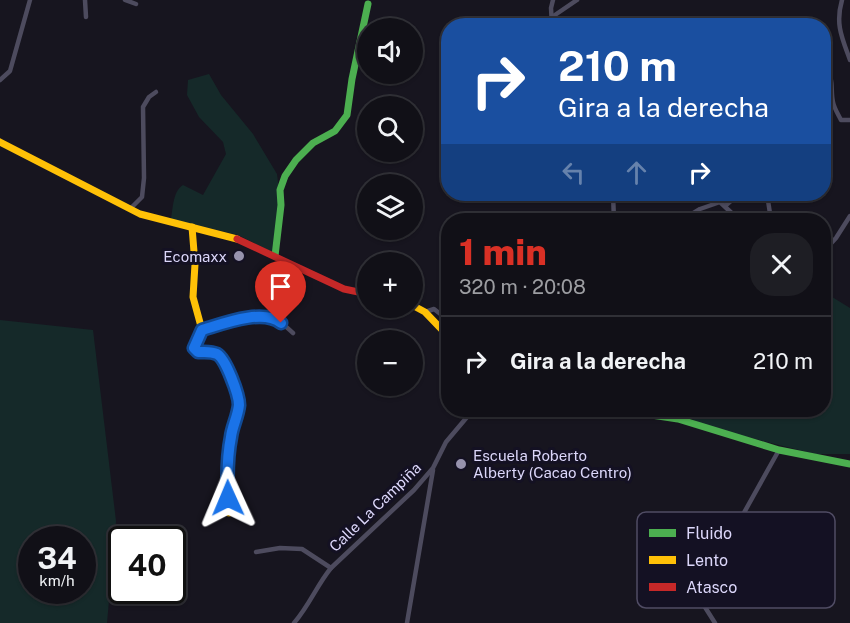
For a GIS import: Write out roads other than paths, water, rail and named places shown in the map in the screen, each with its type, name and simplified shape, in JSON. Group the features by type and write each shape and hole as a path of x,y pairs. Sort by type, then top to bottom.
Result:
{"street":[{"path":"0,81 10,71 30,0"},
{"path":"85,0 86,17"},
{"path":"125,0 136,4"},
{"path":"554,0 551,8 552,17 577,0"},
{"path":"842,0 838,15 841,36 850,60"},
{"path":"274,256 281,205 280,190 285,176 296,160 313,143 335,130 346,115 368,4"},
{"path":"831,79 833,102 841,120 850,120"},
{"path":"130,209 142,197 143,106 156,92"},
{"path":"0,142 140,214 232,237 344,289 357,292"},
{"path":"725,206 731,201"},
{"path":"693,213 720,202 732,213"},
{"path":"831,243 850,216"},
{"path":"192,227 195,264 193,297 202,330 194,348 198,352 218,355 224,361 232,378 239,404 229,448 227,483 229,513"},
{"path":"441,314 434,309 425,312 441,329"},
{"path":"202,330 236,320 262,317 276,318 292,333"},
{"name":"Calle La Campiña","path":"294,623 331,567 414,490 433,468 446,442 467,417"},
{"path":"665,417 779,450 850,464"},
{"path":"744,512 779,450"},
{"path":"407,623 433,468"},
{"path":"256,552 280,548 302,549 331,567"},
{"path":"706,608 715,623"}],"place":[{"name":"Ecomaxx","path":"239,256"},
{"name":"Escuela Roberto Alberty (Cacao Centro)","path":"461,464"}]}
